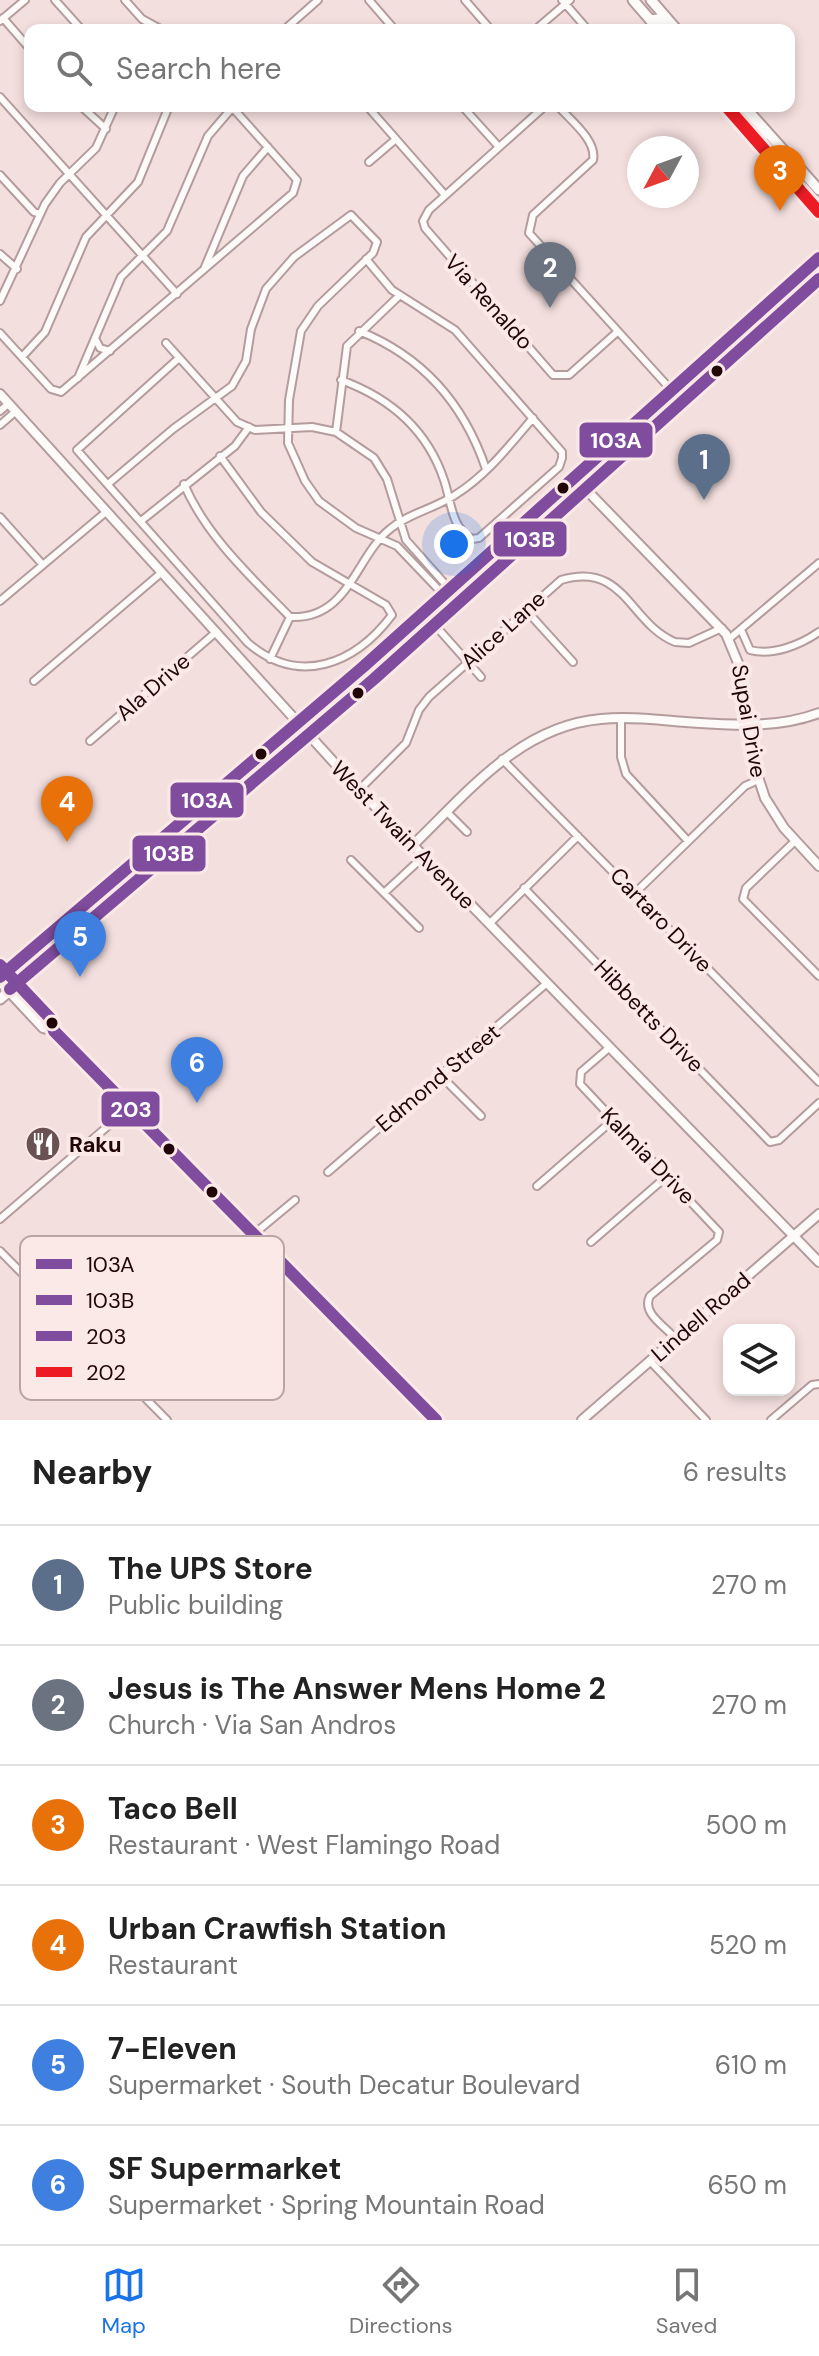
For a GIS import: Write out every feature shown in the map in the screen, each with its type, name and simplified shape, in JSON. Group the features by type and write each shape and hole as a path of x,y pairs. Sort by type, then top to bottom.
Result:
{"main road":[{"path":"633,0 654,24"},
{"path":"651,0 672,24"},
{"path":"650,20 658,19 663,24"},
{"path":"732,112 819,212"},
{"path":"740,112 758,131 770,135"},
{"path":"749,112 819,190"},
{"path":"2,974 297,723 819,258"},
{"path":"0,999 415,642 819,282"},
{"path":"728,363 734,346 757,325 754,316"},
{"path":"415,642 418,628 446,601 446,592"},
{"path":"198,829 198,819 219,802 233,778"},
{"path":"159,863 163,849 175,838 172,830"},
{"path":"102,912 110,894 139,868 136,861"}],"street":[{"path":"24,43 1,20 25,0"},
{"path":"55,0 77,24"},
{"path":"125,0 149,24"},
{"path":"291,24 318,0"},
{"path":"370,0 390,24"},
{"path":"465,0 486,24"},
{"path":"541,24 566,1 583,24"},
{"path":"0,97 177,294"},
{"path":"88,112 106,129"},
{"path":"0,301 50,195 96,148 113,112"},
{"path":"22,357 45,332 82,244 138,182 167,112"},
{"path":"78,379 121,277 172,223 208,136 228,112"},
{"path":"0,333 54,392 61,392 298,188 294,176 236,112"},
{"path":"372,112 445,195 538,112"},
{"path":"467,112 499,147"},
{"path":"563,112 590,142 595,154 593,160 533,215 528,226 532,238 683,403"},
{"path":"369,162 396,139"},
{"path":"204,271 243,176 268,147"},
{"path":"0,175 40,214"},
{"name":"Via Renaldo","path":"445,195 429,210 423,221 428,233 553,375 569,375 616,333"},
{"path":"108,484 173,429 214,400 241,376 251,329 266,289 294,257 351,215 377,242 366,259 318,306 301,331 295,353 288,429 295,461 319,501 356,528 397,546 439,590 446,592 446,585 406,540 387,479 374,458 336,432 312,427 288,429 249,427 237,422 214,400 166,343"},
{"path":"221,230 236,243"},
{"path":"0,254 17,269"},
{"path":"341,380 371,391 398,409 422,436 444,478 459,526 467,537 479,538 559,467 562,452 455,330 400,295 366,259"},
{"path":"336,432 347,346 359,331 400,295"},
{"path":"359,331 410,357 430,373 465,418 486,469"},
{"path":"95,338 100,348 110,351"},
{"path":"179,358 77,450 248,643 270,659 292,666 328,664 382,628 392,615 386,605 312,562 261,512 220,456"},
{"name":"West Twain Avenue","path":"0,394 359,790 819,1262"},
{"path":"0,411 8,404"},
{"path":"0,425 15,412"},
{"path":"184,484 202,521 290,617 304,618 324,609 352,585 380,537 399,522 449,499 507,451 533,418"},
{"path":"141,521 243,438 249,427"},
{"name":"Supai Drive","path":"573,476 722,628 730,640 741,670 758,780 765,798 795,841 819,866"},
{"path":"0,601 106,512"},
{"path":"0,517 43,565"},
{"path":"730,640 742,634 819,563"},
{"path":"34,681 161,573"},
{"name":"Alice Lane","path":"359,790 406,743 419,710 429,697 561,580 590,575 612,584 675,642 689,643 722,628"},
{"path":"525,609 573,662"},
{"path":"270,659 290,617"},
{"path":"434,624 481,677"},
{"path":"742,634 750,650 760,652 791,647 819,632"},
{"name":"Ala Drive","path":"90,741 215,633"},
{"path":"413,845 502,759 557,728 578,722 621,718 749,725 819,713"},
{"path":"621,718 621,757 626,774 688,841"},
{"name":"Cartaro Drive","path":"502,759 819,1082"},
{"path":"635,893 745,786 758,780"},
{"path":"447,812 467,832"},
{"path":"489,924 578,836"},
{"path":"795,841 742,895 744,902 819,976"},
{"path":"384,893 424,856"},
{"path":"351,860 419,928"},
{"name":"Hibbetts Drive","path":"524,888 772,1143 819,1103"},
{"path":"2,974 13,988 50,1018 54,1031 254,1234 295,1200"},
{"name":"Edmond Street","path":"328,1172 442,1077 547,983"},
{"name":"Kalmia Drive","path":"610,1047 585,1068 579,1079 583,1090 719,1232 717,1240 650,1296 646,1303 647,1311 676,1339"},
{"path":"442,1077 481,1116"},
{"path":"0,1219 130,1107"},
{"path":"537,1186 613,1120"},
{"path":"591,1242 667,1176"},
{"name":"Lindell Road","path":"582,1420 819,1214"},
{"path":"0,1251 20,1271"},
{"path":"284,1265 436,1420"},
{"path":"650,1361 706,1420"},
{"path":"771,1420 818,1384"},
{"path":"147,1400 167,1420"}],"transit line":[{"name":"202","path":"731,112 819,212"},
{"name":"103A","path":"0,977 363,667 819,258"},
{"name":"103B","path":"10,989 374,679 819,279"},
{"name":"203","path":"0,965 50,1018 54,1031 255,1236"},
{"name":"203","path":"284,1265 436,1420"}],"place":[{"name":"Taco Bell","path":"780,211"},
{"name":"Jesus is The Answer Mens Home 2","path":"550,308"},
{"name":"The UPS Store","path":"704,500"},
{"name":"Urban Crawfish Station","path":"67,842"},
{"name":"7-Eleven","path":"80,977"},
{"name":"SF Supermarket","path":"197,1103"},
{"name":"Raku","path":"43,1144"}]}
